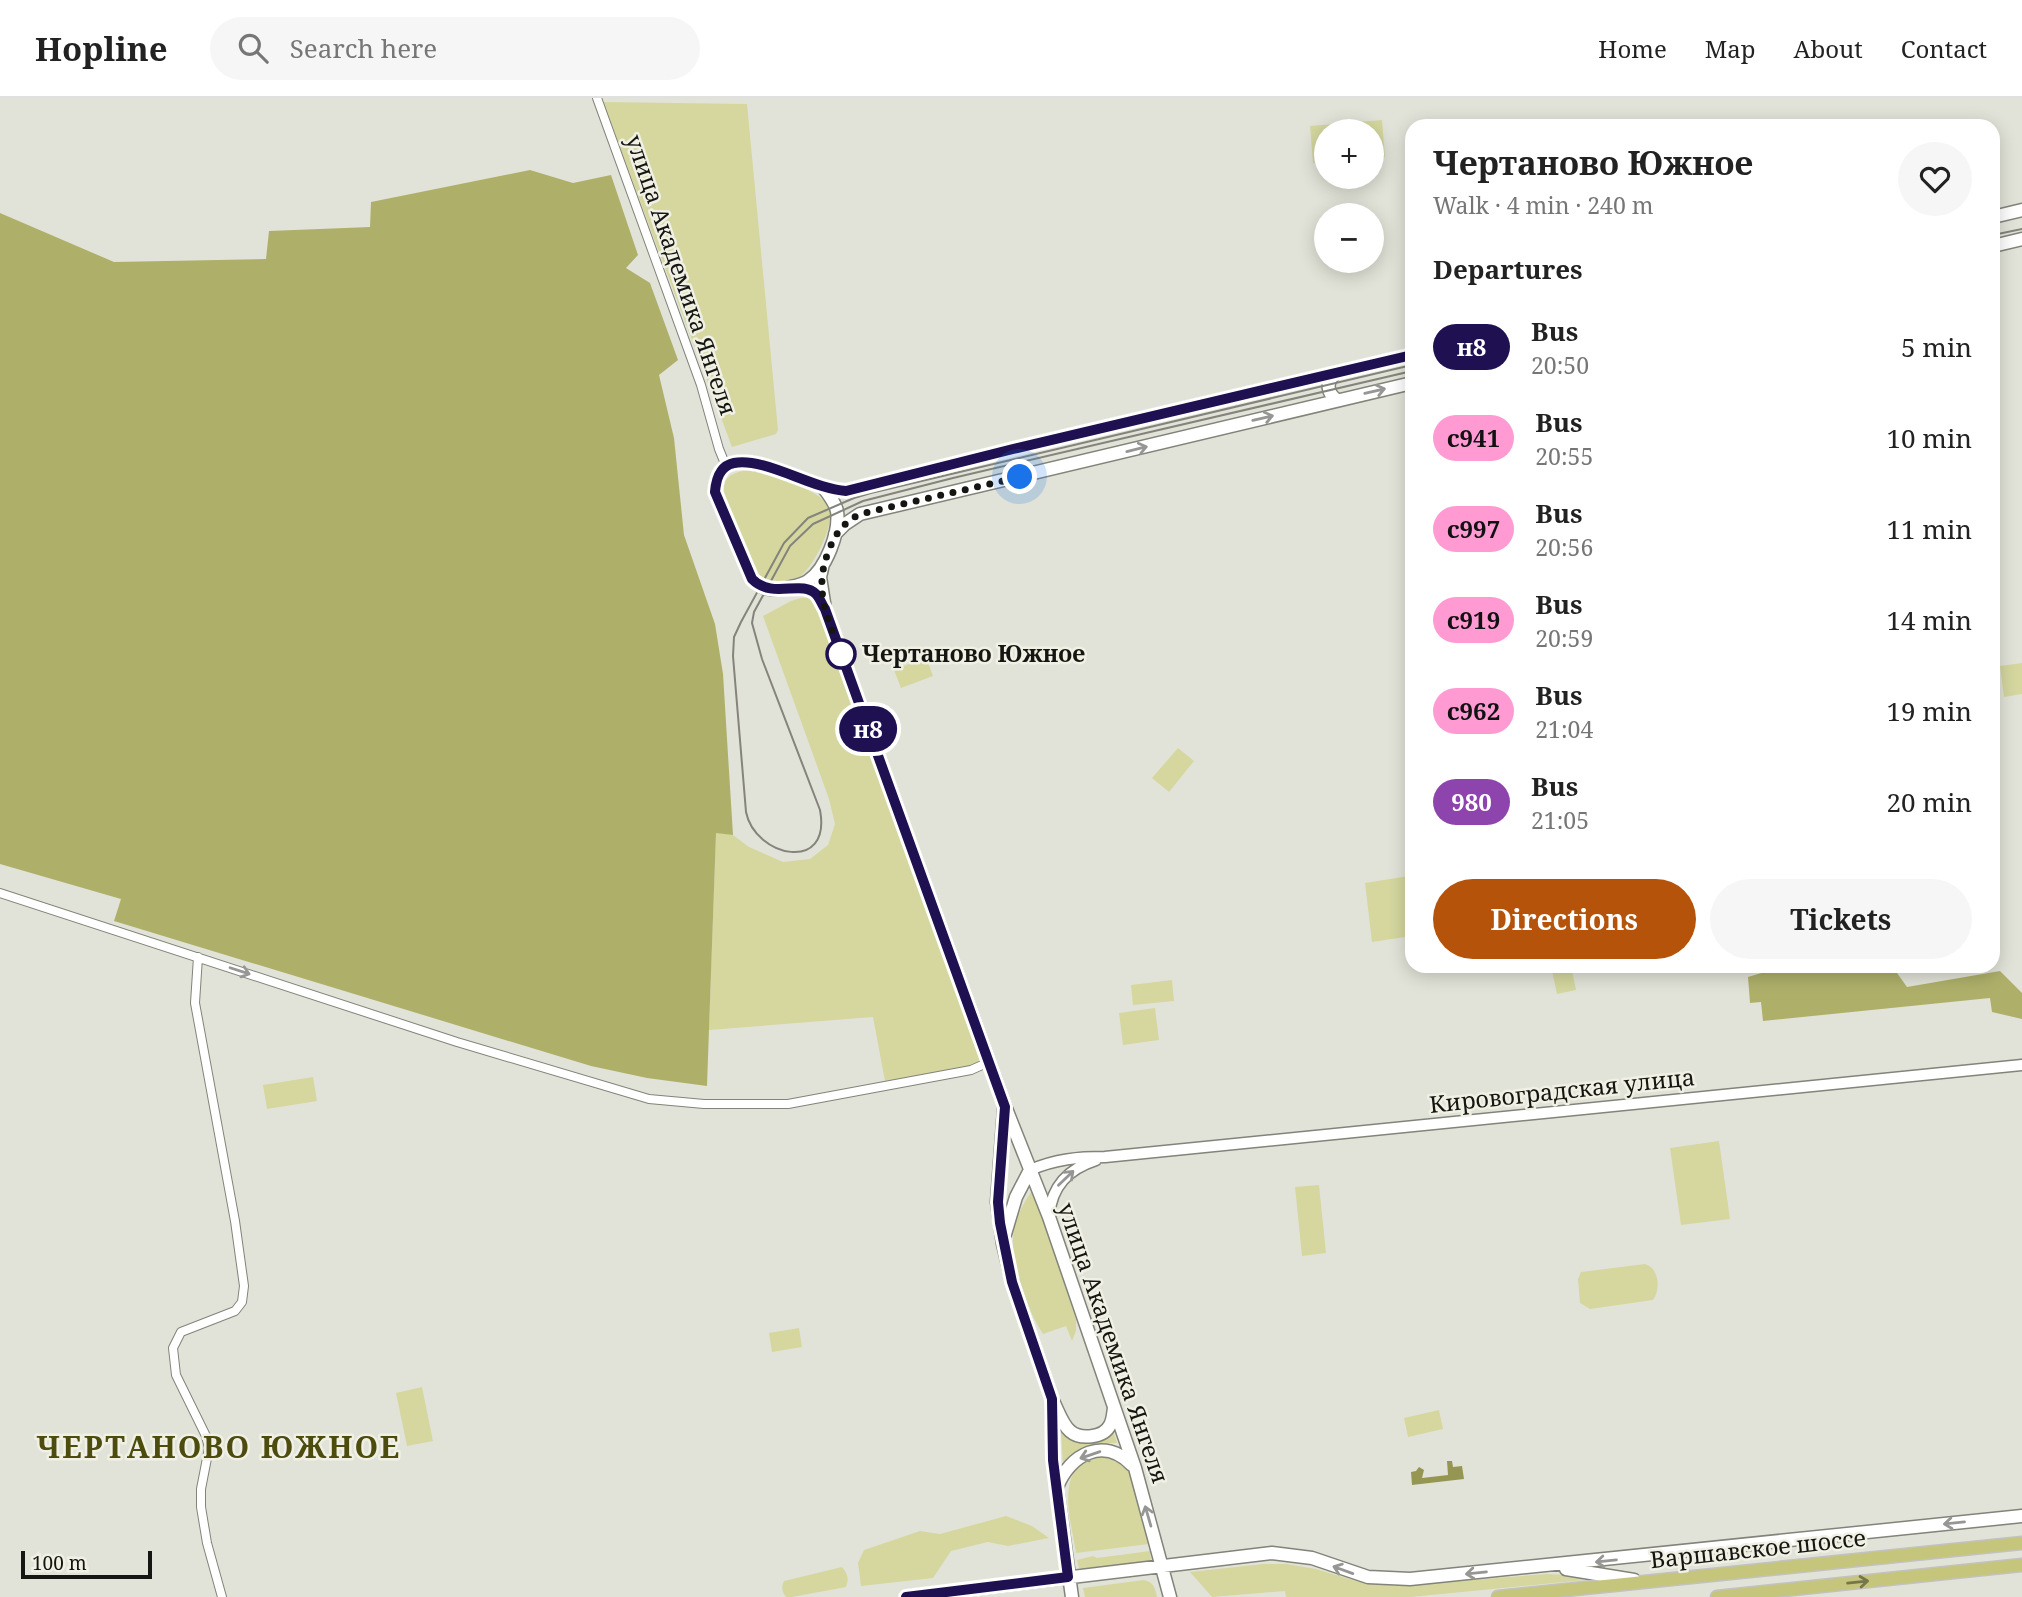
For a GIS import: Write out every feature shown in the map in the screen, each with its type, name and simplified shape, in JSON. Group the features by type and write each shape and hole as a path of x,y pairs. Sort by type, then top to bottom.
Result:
{"main road":[{"path":"2000,215 2022,210"},
{"path":"2000,244 2022,239"},
{"path":"825,609 816,594 809,590 778,590 760,586 752,579 715,492 716,481 726,466 734,463 751,464 823,487 846,491 1405,357"},
{"path":"1336,373 1330,378 1328,385 1332,396 1337,400"},
{"path":"835,534 860,514 1405,385"},
{"path":"778,590 808,581 823,564 835,534 837,512 823,487"},
{"name":"улица Академика Янгеля","path":"823,564 820,577 825,609 1005,1107 1049,1217 1135,1468 1170,1597"},
{"name":"улица Академика Янгеля","path":"1005,1107 998,1202 1003,1244 1012,1282 1052,1399 1056,1490 1072,1597"},
{"path":"1003,1244 1016,1196 1030,1170"},
{"path":"1052,1399 1067,1428 1079,1436 1086,1437 1106,1431 1111,1424 1114,1408"},
{"path":"1056,1490 1071,1463 1098,1451 1119,1453 1135,1468"},
{"path":"906,1597 1161,1565 1284,1553 1312,1558 1368,1577 1390,1580 1541,1567 2022,1516"},
{"name":"Варшавское шоссе","path":"1498,1597 2022,1543"},
{"name":"Варшавское шоссе","path":"1717,1597 2022,1565"},
{"path":"1541,1567 1645,1581"},
{"path":"2001,1567 2022,1572"}],"street":[{"name":"улица Академика Янгеля","path":"597,98 701,385 726,466"},
{"path":"0,893 457,1042 649,1099 734,1105 803,1102 971,1070 989,1062"},
{"path":"198,957 195,998 244,1286 242,1303 236,1311 181,1332 173,1348 176,1375 206,1436 209,1448 201,1489 201,1507 207,1543 222,1597"},
{"name":"Кировоградская улица","path":"1030,1170 1060,1159 1105,1157 2022,1065"},
{"name":"Кировоградская улица","path":"1049,1217 1050,1202 1060,1182 1079,1167 1105,1157"}],"green space":[{"path":"603,102 747,104 778,430 776,434 732,447"},
{"path":"1310,126 1314,126 1314,163 1313,163"},
{"path":"530,170 573,183 611,175 638,255 626,268 650,283 678,360 659,375 674,438 684,535 715,624 723,674 733,835 716,833 707,1086 647,1078 591,1066 114,921 121,899 0,864 0,213 114,262 266,259 269,231 370,227 371,202"},
{"path":"746,470 779,478 804,488 824,500 829,507 829,524 822,545 798,578 769,581 761,578 754,570 729,511 724,487 730,476"},
{"path":"801,598 812,598 816,608 878,772 979,1058 978,1065 885,1081 873,1017 709,1030 716,832 733,835 749,847 783,862 810,859 828,845 835,824 829,799 763,616"},
{"path":"926,657 933,676 901,688 894,670"},
{"path":"2022,663 2022,694 2004,697 2000,666"},
{"path":"1178,748 1194,761 1169,792 1152,778"},
{"path":"1405,877 1405,937 1372,942 1365,883"},
{"path":"2000,971 2022,993 2022,1019 1992,1012 1990,998 1763,1021 1761,1002 1750,1003 1748,977 1761,973 1897,973 1907,987"},
{"path":"1552,973 1572,973 1576,990 1557,994"},
{"path":"1172,980 1174,1001 1133,1005 1131,985"},
{"path":"1155,1008 1159,1040 1123,1045 1119,1013"},
{"path":"313,1077 317,1101 267,1109 263,1085"},
{"path":"1719,1141 1730,1219 1681,1225 1670,1148"},
{"path":"1319,1185 1326,1253 1302,1256 1295,1187"},
{"path":"1033,1189 1076,1319 1076,1331 1072,1341 1066,1326 1043,1334 1024,1297 1016,1270 1013,1256 1014,1229 1019,1213"},
{"path":"1645,1264 1656,1274 1657,1290 1653,1300 1590,1309 1580,1303 1578,1279 1581,1272"},
{"path":"799,1328 802,1347 772,1352 769,1333"},
{"path":"422,1387 433,1441 407,1446 396,1393"},
{"path":"1439,1410 1443,1429 1408,1437 1404,1418"},
{"path":"1113,1430 1117,1443 1088,1448 1063,1464 1061,1432 1072,1439"},
{"path":"1106,1455 1117,1460 1130,1474 1149,1544 1076,1553 1068,1507 1073,1474 1079,1464"},
{"path":"1006,1516 1032,1526 1049,1538 1008,1546 988,1542 951,1551 933,1578 861,1586 858,1563 864,1550 920,1531 940,1534"},
{"path":"1150,1551 1151,1561 1082,1569 1079,1568 1077,1560 1093,1556 1097,1558"},
{"path":"1287,1564 1356,1581 1394,1586 1547,1574 1585,1580 1411,1597 1286,1597 1285,1591 1212,1597 1190,1572"},
{"path":"842,1567 847,1577 846,1587 792,1597 786,1597 784,1593 784,1581"},
{"path":"1144,1580 1152,1584 1157,1597 1085,1597 1083,1588"}],"shaded area":[{"path":"1447,1461 1452,1461 1453,1467 1462,1466 1464,1479 1412,1485 1411,1472 1419,1467 1424,1470 1422,1478 1448,1475"}],"tram line":[{"path":"2000,234 2022,229"},
{"path":"1405,367 871,493 808,518 784,543 734,637 733,656 746,812 752,827 763,840 791,852 804,851 815,844 821,830 820,810 762,659 752,623 754,612 790,546 813,524 863,501 1405,373"}],"bus line":[{"name":"н8","path":"906,1597 1068,1577 1053,1460 1052,1399 1012,1282 1000,1223 999,1175 1005,1107 825,609 816,594 809,590 767,589 752,579 715,492 719,472 734,463 751,464 823,487 846,491 1405,357"}],"place":[{"name":"Чертаново Южное","path":"841,654"}],"district":[{"name":"ЧЕРТАНОВО ЮЖНОЕ","path":"219,1448"}],"route":[{"path":"841,654 825,609 820,577 835,534 845,524 860,514 1020,477"}]}
